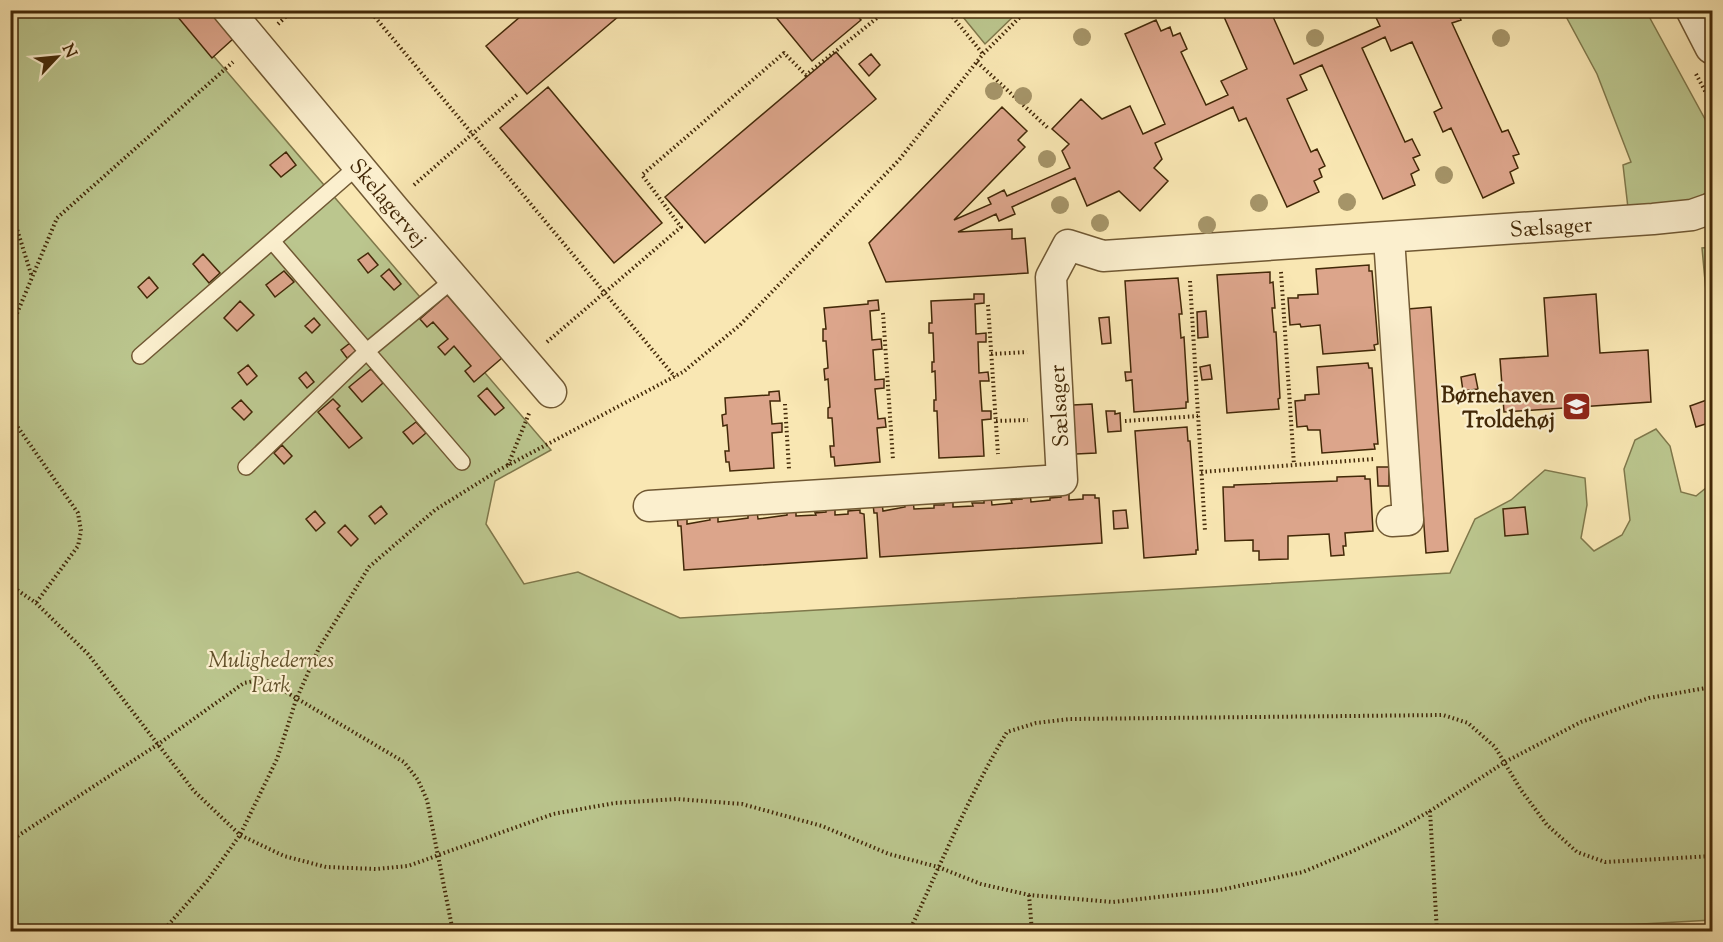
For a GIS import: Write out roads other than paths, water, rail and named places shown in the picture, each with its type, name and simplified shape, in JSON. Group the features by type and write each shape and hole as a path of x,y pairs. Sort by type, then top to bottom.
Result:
{"street":[{"name":"Skelagervej","path":"228,10 551,392"},
{"path":"1693,10 1713,47"},
{"name":"Sælsager","path":"649,506 1062,480 1051,277 1068,245 1103,256 1653,219 1692,215 1713,208"},
{"path":"1389,238 1408,520 1392,521"}],"lane":[{"path":"140,356 358,166"},
{"path":"272,241 462,462"},
{"path":"246,467 367,351 454,279"}],"place":[{"name":"Børnehaven Troldehøj","path":"1576,407"}],"park label":[{"name":"Mulighedernes Park","path":"271,672"}]}
